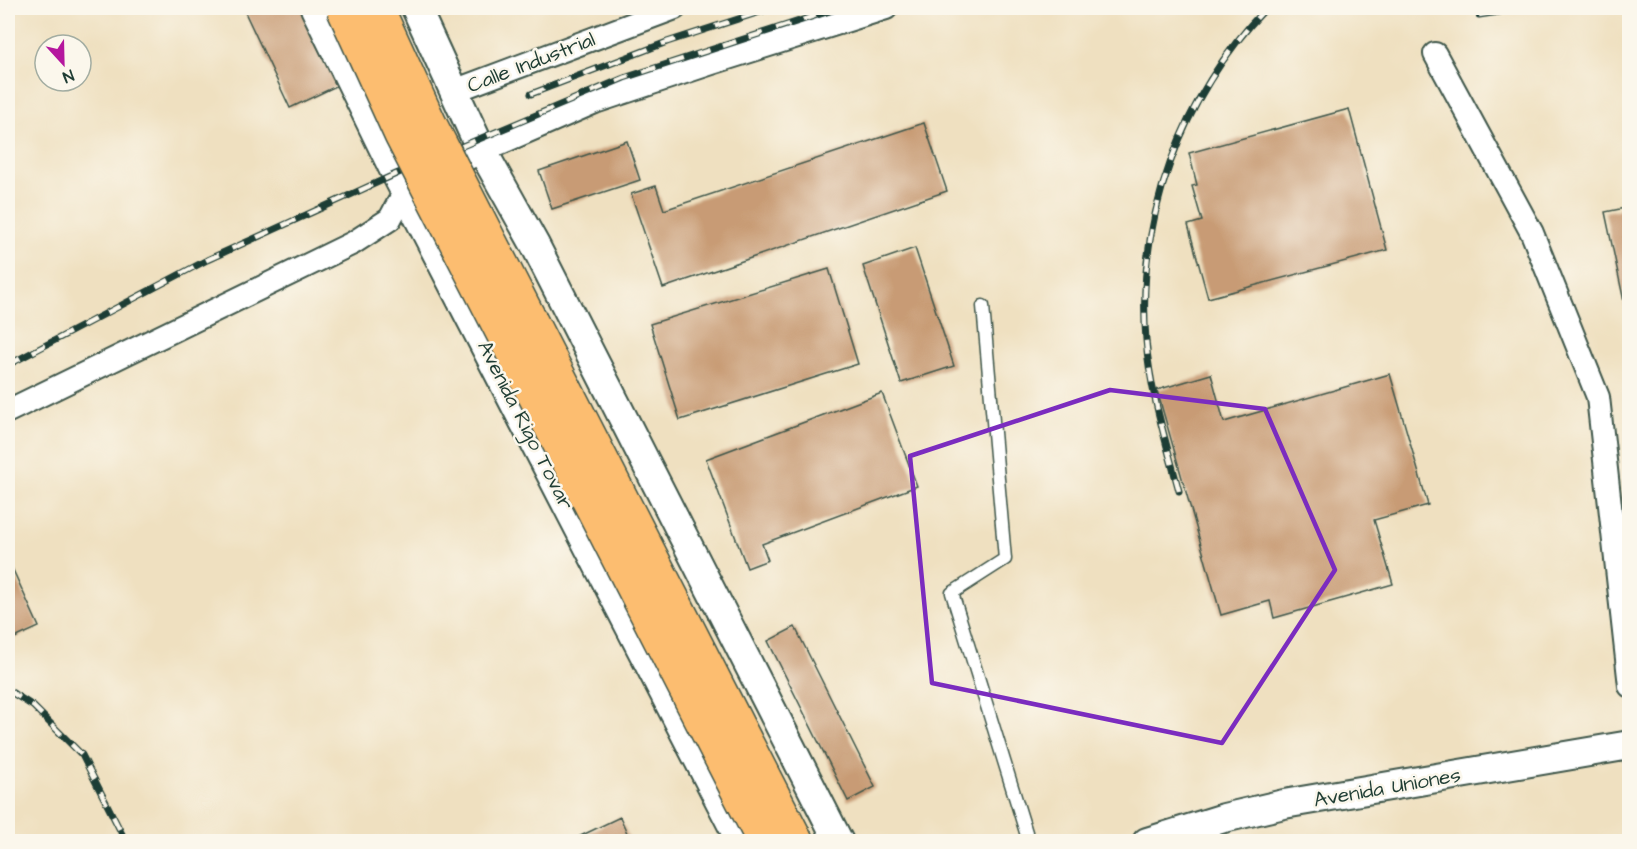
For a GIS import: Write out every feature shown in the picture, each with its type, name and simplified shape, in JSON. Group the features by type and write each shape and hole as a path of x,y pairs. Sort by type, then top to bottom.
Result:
{"highway":[{"name":"Avenida Rigo Tovar","path":"343,8 401,135 764,842"},
{"path":"377,8 430,124 797,842"}],"street":[{"path":"316,8 352,42 371,41 389,34 404,21 409,8"},
{"name":"Avenida Rigo Tovar","path":"316,8 405,191 741,842"},
{"path":"416,8 482,151 536,245 839,842"},
{"name":"Calle Industrial","path":"454,92 675,8"},
{"path":"8,411 353,243 390,219 405,191 482,151 595,102 886,8"},
{"path":"1435,54 1532,233 1598,397 1629,686"},
{"path":"455,287 445,245 462,223 475,217 502,216 536,245"},
{"name":"Avenida Uniones","path":"1147,842 1224,818 1284,804 1629,745"}],"lane":[{"path":"983,306 1005,559 952,593 1029,842"}],"highlighted area":[{"path":"1110,390 1265,409 1335,570 1222,743 932,683 910,456"}],"building":[{"path":"243,8 313,8 347,81 290,108"},
{"path":"1349,109 1387,250 1208,298 1188,225 1202,221 1192,186 1197,185 1189,153"},
{"path":"924,123 947,191 663,288 631,194 656,186 664,210"},
{"path":"627,141 640,180 552,209 539,171"},
{"path":"1630,207 1630,311 1626,311 1605,212"},
{"path":"915,248 954,366 901,383 863,266"},
{"path":"829,269 858,364 680,420 650,324"},
{"path":"1211,374 1224,422 1390,374 1428,505 1374,520 1393,584 1274,618 1270,601 1221,615 1157,390"},
{"path":"882,393 917,486 762,544 768,560 747,568 706,459"},
{"path":"8,559 39,627 8,641"},
{"path":"795,627 875,787 848,801 768,641"},
{"path":"620,817 631,842 568,842"}],"railway":[{"path":"531,94 667,42 772,8"},
{"path":"8,365 207,260 396,174 624,78 839,8"},
{"path":"1179,491 1159,416 1148,359 1145,294 1149,249 1157,205 1171,161 1188,120 1210,80 1236,43 1266,8"},
{"path":"1479,15 1524,8"},
{"path":"8,690 33,706 82,755 126,842"}]}
